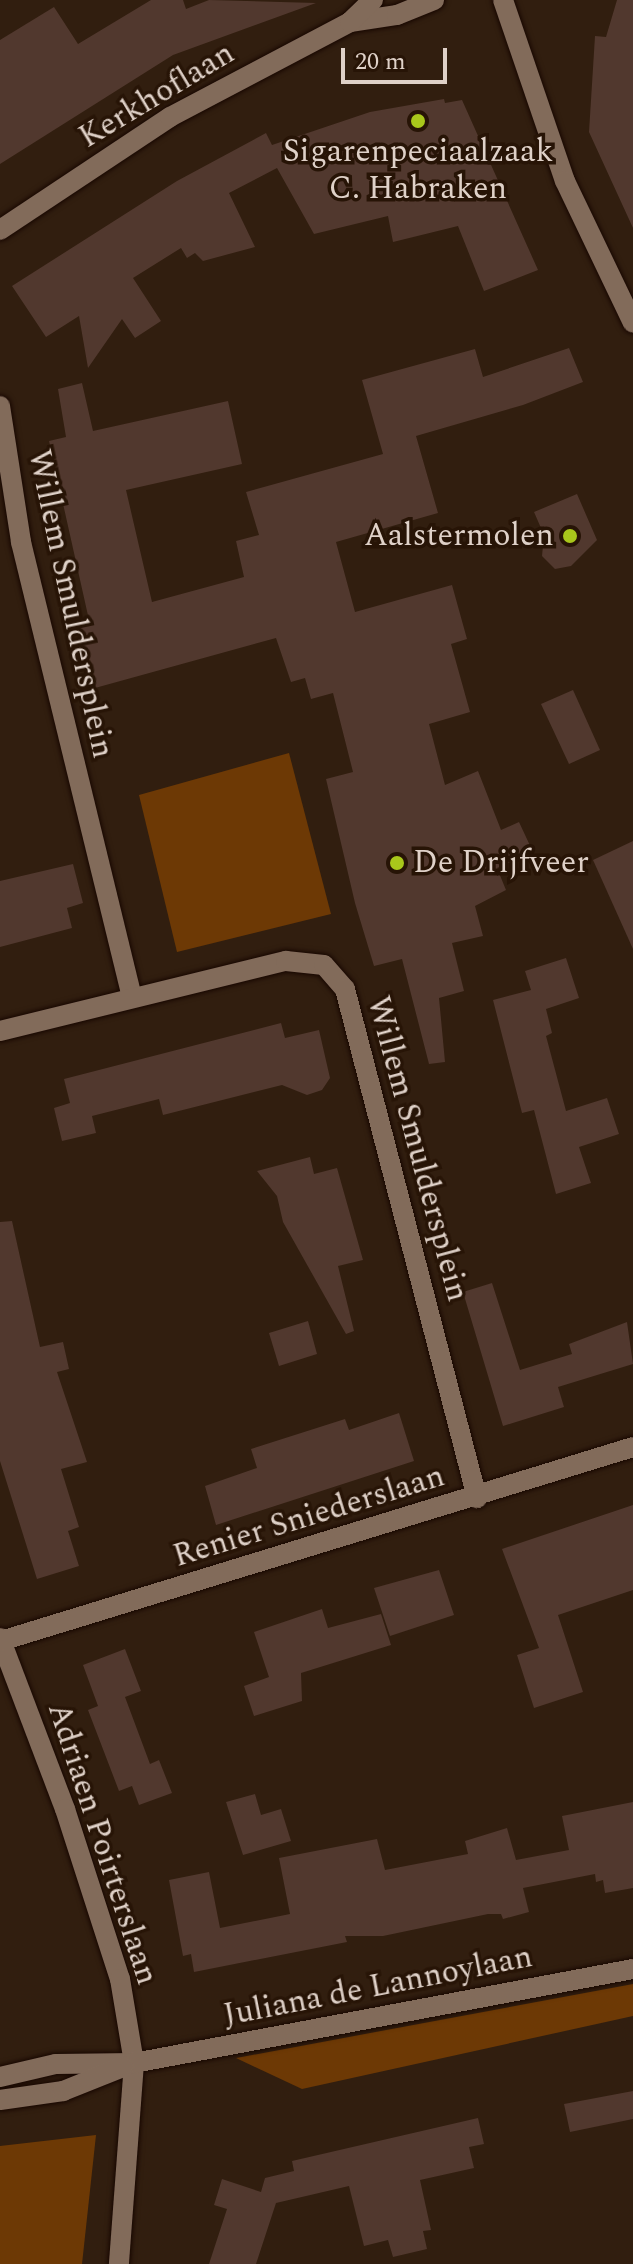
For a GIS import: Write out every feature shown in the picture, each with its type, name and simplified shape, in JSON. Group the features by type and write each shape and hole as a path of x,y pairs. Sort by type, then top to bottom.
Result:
{"street":[{"name":"Kerkhoflaan","path":"0,230 170,117 350,22 373,0"},
{"name":"Kerkhoflaan","path":"350,22 397,15 434,0"},
{"path":"503,0 565,181 625,284 633,323"},
{"name":"Willem Smuldersplein","path":"0,406 21,542 132,998"},
{"name":"Willem Smuldersplein","path":"0,1031 286,961 324,965 345,989 477,1498"},
{"name":"Renier Sniederslaan","path":"0,1639 477,1498 633,1447"},
{"name":"Adriaen Poirterslaan","path":"0,1639 65,1809 120,1979 134,2063 119,2264"},
{"name":"Juliana de Lannoylaan","path":"0,2077 56,2064 134,2063 633,1969"},
{"name":"Juliana de Lannoylaan","path":"0,2100 63,2091 134,2063"}],"shaded area":[{"path":"289,753 331,914 177,952 139,795"},
{"path":"633,1984 633,2016 302,2089 236,2058"},
{"path":"96,2135 82,2264 0,2264 0,2146"}],"building":[{"path":"151,0 183,0 186,9 209,0 316,3 173,55 0,164 0,40 54,7 78,44"},
{"path":"617,0 633,0 633,228 589,132 595,36 606,37"},
{"path":"444,99 445,103 462,100 538,270 484,291 458,226 393,242 388,216 314,234 277,168 229,193 255,247 203,261 195,253 187,258 181,248 133,278 161,321 135,338 122,319 88,368 79,316 46,337 12,286 177,181 266,133 272,145 370,112"},
{"path":"569,348 583,382 523,405 416,436 438,513 336,542 355,612 452,585 467,639 451,644 470,712 429,724 445,785 478,771 501,830 519,822 533,852 497,868 506,890 475,906 483,936 452,943 464,991 439,998 445,1062 429,1064 402,959 374,966 355,903 326,779 353,772 333,693 311,699 305,678 291,682 276,638 95,688 77,624 89,620 49,441 66,437 58,389 82,383 93,431 228,401 242,464 126,490 152,602 244,577 236,541 259,535 246,492 383,454 362,380 475,349 483,377"},
{"name":"Aalstermolen","path":"577,494 597,540 571,566 555,569 542,556 544,535 534,512"},
{"path":"573,690 600,750 569,764 541,704"},
{"path":"633,841 633,949 593,860"},
{"path":"73,864 83,903 67,908 72,928 0,947 0,881"},
{"path":"566,958 579,998 546,1009 552,1033 546,1036 566,1111 607,1098 619,1134 579,1147 591,1183 556,1194 534,1110 522,1113 493,1000 531,990 525,971"},
{"path":"281,1023 285,1038 319,1030 330,1078 322,1090 307,1095 282,1085 163,1115 159,1099 92,1116 96,1133 62,1141 54,1108 70,1103 64,1079"},
{"path":"310,1157 314,1174 337,1168 363,1260 338,1266 354,1331 346,1334 283,1222 277,1196 257,1171"},
{"path":"12,1221 40,1347 63,1342 69,1369 57,1372 87,1462 61,1469 79,1527 68,1531 79,1566 37,1579 0,1461 0,1222"},
{"path":"492,1283 520,1370 572,1354 569,1344 627,1322 633,1364 558,1387 564,1407 503,1426 463,1292"},
{"path":"308,1321 317,1354 279,1366 269,1333"},
{"path":"399,1413 414,1461 216,1525 205,1486 257,1468 251,1449 345,1419 349,1430"},
{"path":"633,1505 633,1590 558,1615 583,1692 534,1708 517,1655 539,1648 502,1549"},
{"path":"439,1570 454,1615 390,1636 374,1588"},
{"path":"322,1609 328,1628 381,1614 391,1645 301,1673 302,1701 254,1716 244,1686 269,1677 254,1632"},
{"path":"125,1649 141,1691 125,1697 150,1764 159,1760 172,1793 139,1805 132,1786 119,1791 88,1710 98,1706 83,1665"},
{"path":"255,1794 261,1815 281,1809 291,1841 243,1855 226,1802"},
{"path":"633,1802 633,1888 605,1893 603,1880 596,1882 595,1874 523,1888 529,1912 503,1919 501,1914 488,1914 383,1936 345,1936 347,1942 194,1972 191,1954 183,1956 169,1880 209,1872 220,1928 290,1914 279,1858 377,1839 385,1870 468,1854 465,1841 507,1828 516,1860 569,1850 562,1816"},
{"path":"633,2091 633,2119 570,2132 564,2104"},
{"path":"478,2118 484,2144 469,2147 474,2168 420,2180 431,2230 423,2231 427,2249 393,2257 388,2240 364,2246 349,2186 276,2203 256,2264 209,2264 227,2209 214,2205 222,2179 261,2192 265,2178 294,2171 292,2161"}],"place":[{"name":"Sigarenpeciaalzaak C. Habraken","path":"418,121"},
{"name":"Aalstermolen","path":"570,536"},
{"name":"De Drijfveer","path":"397,863"}]}
